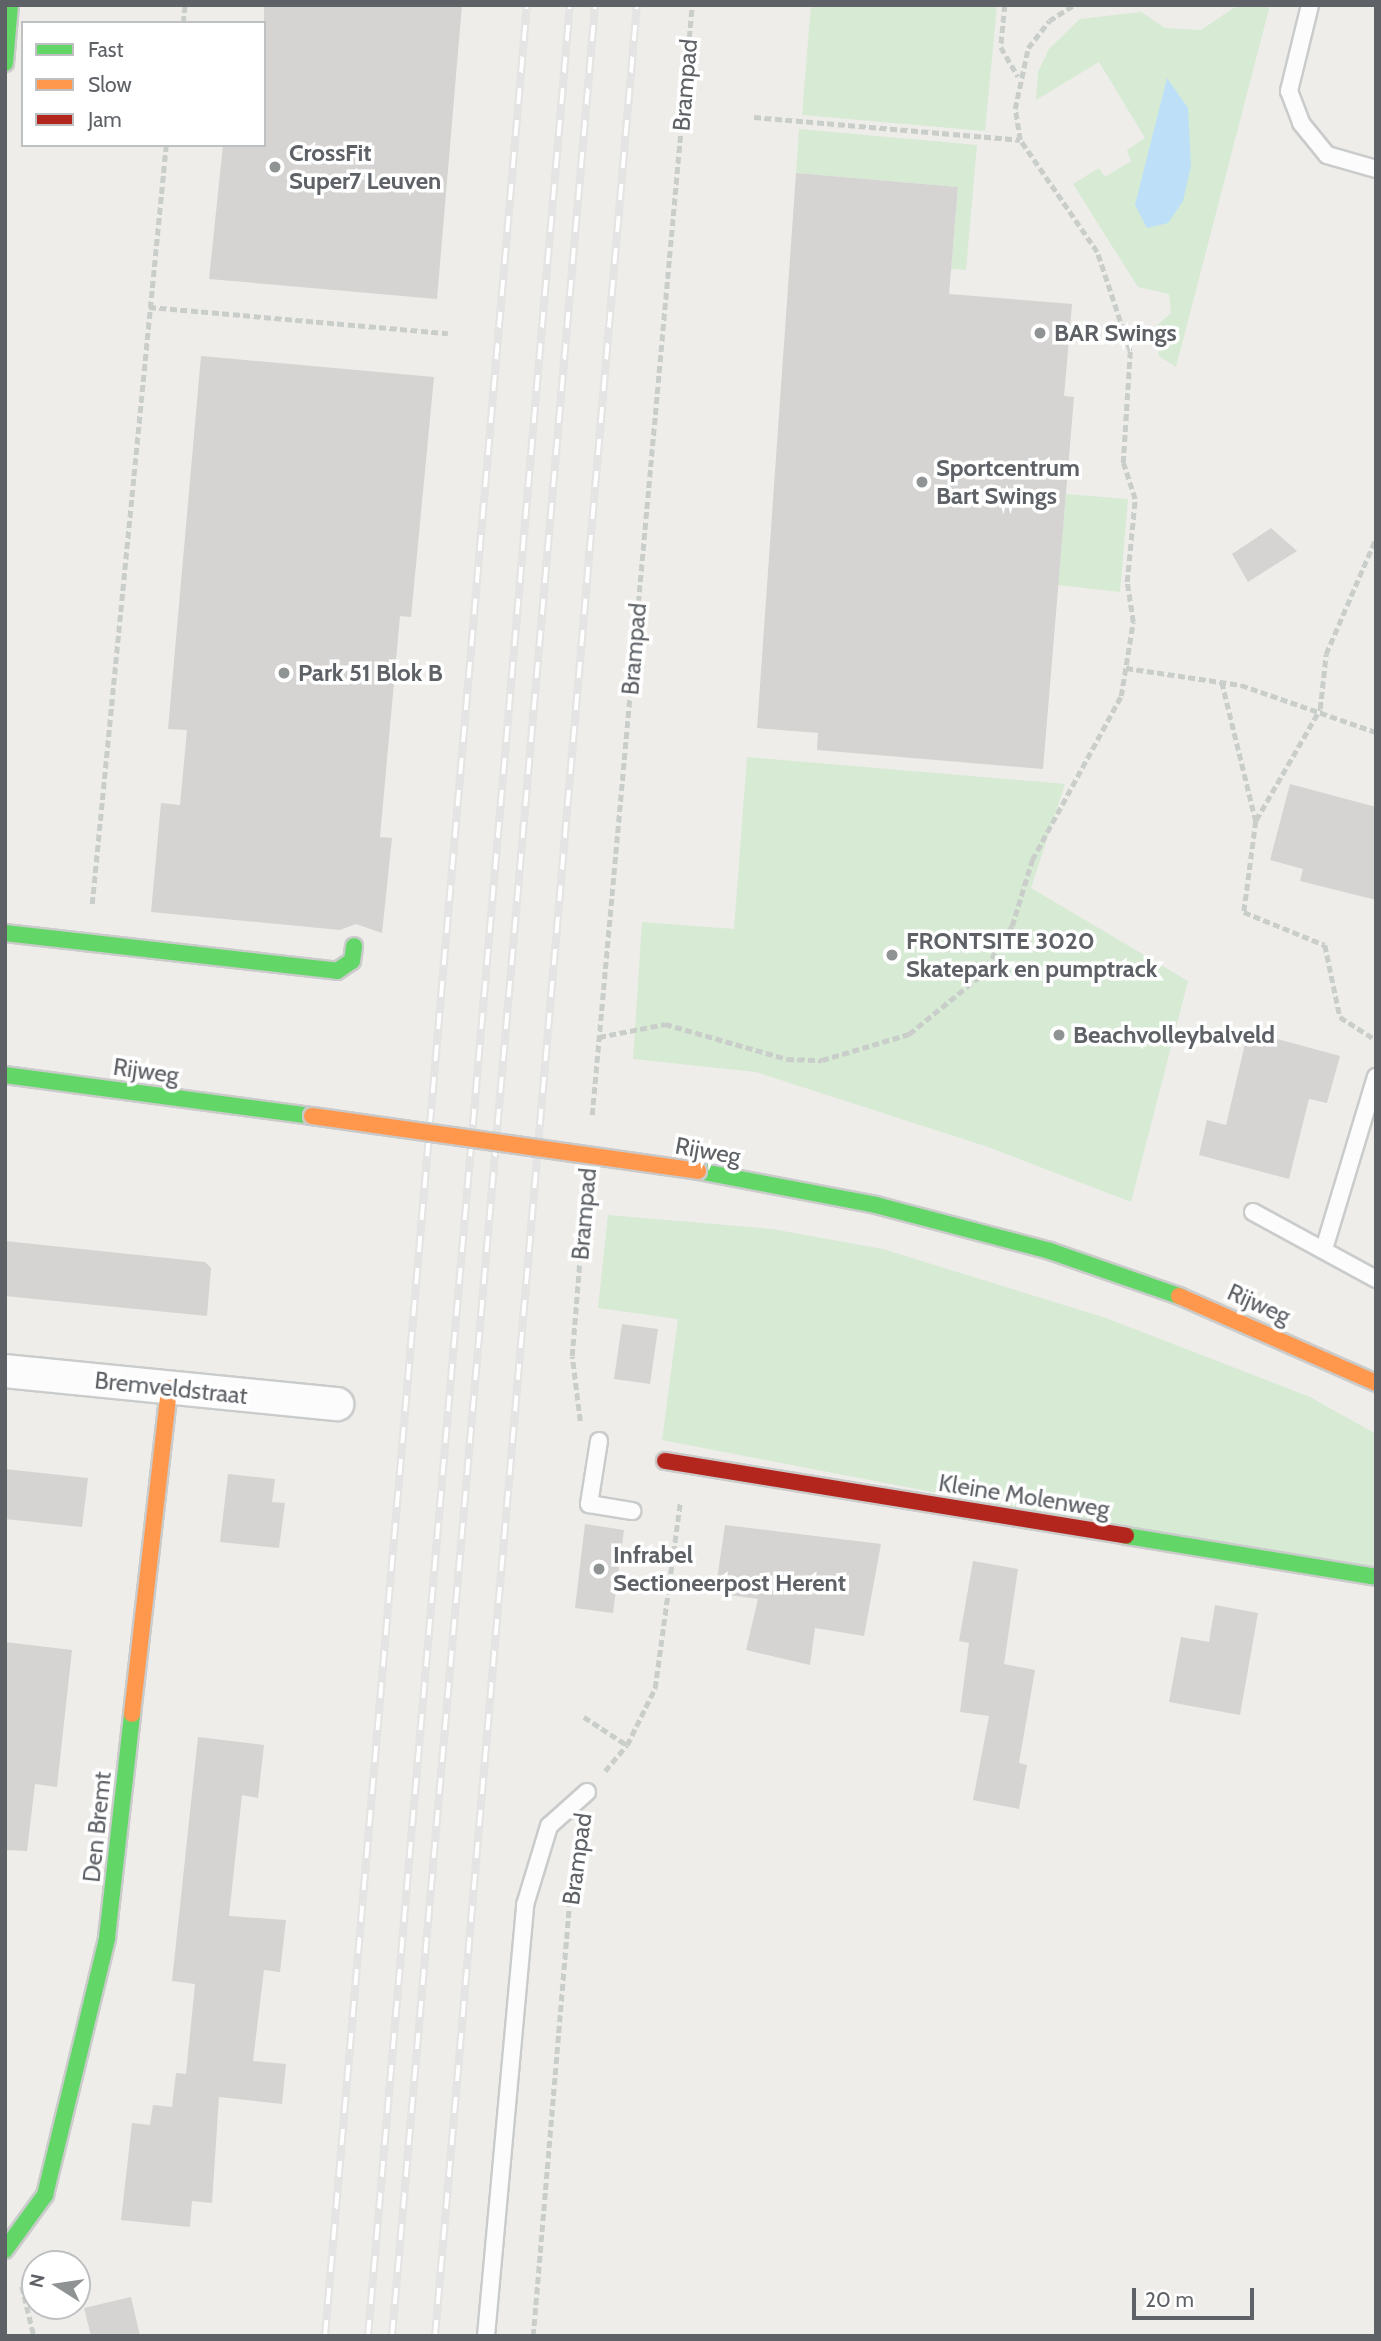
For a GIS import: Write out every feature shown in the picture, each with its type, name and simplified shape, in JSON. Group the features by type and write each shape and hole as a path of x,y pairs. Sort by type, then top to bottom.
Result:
{"street":[{"path":"5,64 10,5"},
{"path":"5,933 337,971 352,961 354,946"},
{"name":"Rijweg","path":"5,1074 698,1171 888,1208 1050,1251 1215,1308 1376,1383"},
{"name":"Bremveldstraat","path":"5,1371 337,1404"},
{"name":"Den Bremt","path":"9,2249 45,2196 107,1938 169,1388"},
{"name":"Kleine Molenweg","path":"665,1461 1376,1577"}],"lane":[{"path":"1310,5 1289,91 1301,123 1327,155 1376,169"},
{"path":"1324,1249 1376,1077"},
{"path":"1253,1212 1376,1279"},
{"path":"599,1441 589,1504 632,1511"},
{"path":"486,2336 525,1905 549,1826 587,1792"}],"path":[{"name":"Brampad","path":"592,1120 692,5"},
{"path":"1005,5 1001,47 1018,77"},
{"path":"599,1037 665,1024 787,1059 822,1060 909,1034 939,1014 980,976 1012,926 1032,860 1121,696 1126,668 1135,499 1123,463 1130,351 1097,252 1020,140 1018,77 1028,48 1049,20 1074,5"},
{"path":"754,117 1020,140"},
{"path":"89,943 166,147"},
{"path":"149,307 448,333"},
{"path":"1256,821 1320,709 1326,654 1376,538"},
{"path":"1126,668 1222,682 1320,709 1376,732"},
{"path":"1222,682 1256,821 1244,912 1325,945 1340,1017 1376,1040"},
{"name":"Brampad","path":"586,1189 572,1356 581,1426 599,1441"},
{"name":"Brampad","path":"533,2336 576,1832 587,1792 627,1745 655,1688 683,1484 665,1461"},
{"path":"584,1717 627,1745"},
{"path":"9,2249 34,2336"}],"green space":[{"path":"811,5 997,5 985,131 802,115"},
{"path":"1238,5 1270,5 1176,367 1159,356 1154,328 1171,313 1169,294 1138,287 1073,184 1099,168 1105,177 1131,161 1127,150 1145,138 1099,62 1036,100 1038,72 1049,49 1080,19 1141,12 1165,28 1201,30"},
{"path":"799,129 977,145 966,270 951,269 958,187 796,173"},
{"path":"1066,494 1128,499 1120,592 1058,585"},
{"name":"FRONTSITE 3020 Skatepark en pumptrack","path":"747,757 1065,784 1031,888 1188,981 1131,1202 988,1147 756,1072 633,1059 642,922 734,929"},
{"path":"608,1215 772,1229 883,1249 1106,1318 1310,1397 1376,1434 1376,1567 1041,1513 662,1440 678,1319 598,1308"}],"water":[{"path":"1167,78 1188,108 1191,166 1183,201 1168,223 1147,228 1135,205"}],"building":[{"path":"264,5 462,5 437,299 209,279 223,147 266,147"},
{"name":"Sportcentrum Bart Swings","path":"796,173 958,187 949,294 1072,304 1064,396 1074,397 1043,769 817,750 818,733 757,728"},
{"name":"Park 51 Blok B","path":"201,356 434,377 411,617 400,616 380,837 392,838 382,933 356,924 340,930 151,912 161,803 180,805 187,730 168,729"},
{"path":"1271,528 1297,551 1248,582 1232,554"},
{"path":"1290,784 1376,807 1376,900 1300,881 1303,869 1270,860"},
{"path":"1248,1031 1340,1056 1327,1103 1309,1099 1289,1179 1199,1155 1207,1120 1226,1125"},
{"path":"5,1241 205,1262 211,1268 207,1316 5,1296"},
{"path":"622,1324 658,1329 650,1384 614,1379"},
{"path":"5,1469 88,1478 82,1527 5,1519"},
{"path":"228,1474 275,1479 272,1502 285,1503 279,1548 220,1542"},
{"name":"Infrabel Sectioneerpost Herent","path":"585,1524 624,1530 613,1613 575,1608"},
{"path":"725,1525 881,1544 864,1636 815,1628 810,1665 746,1650 758,1599 715,1593"},
{"path":"973,1561 1018,1569 1004,1664 1035,1670 1019,1763 1027,1765 1019,1809 973,1800 989,1716 960,1712 969,1643 959,1641"},
{"path":"1215,1605 1258,1613 1240,1715 1169,1702 1181,1637 1209,1642"},
{"path":"5,1642 72,1650 57,1787 35,1784 27,1851 5,1850"},
{"path":"198,1737 264,1745 258,1798 242,1795 229,1916 286,1920 280,1972 264,1970 253,2061 286,2064 282,2104 219,2097 212,2203 192,2201 190,2227 121,2220 132,2123 150,2125 153,2105 172,2107 176,2073 186,2074 195,1984 172,1981"},
{"path":"131,2297 140,2336 91,2336 87,2320 91,2320 91,2306"}],"railway":[{"path":"325,2336 527,5"},
{"path":"368,2336 570,5"},
{"path":"392,2336 595,5"},
{"path":"435,2336 637,5"}],"traffic: fast":[{"path":"5,63 10,5"},
{"path":"5,933 337,971 352,961 354,946"},
{"path":"5,1075 312,1116"},
{"path":"698,1171 876,1205 1050,1251 1179,1296"},
{"path":"1126,1536 1376,1577"},
{"path":"5,2250 45,2195 107,1938 132,1714"}],"traffic: slow":[{"path":"312,1116 698,1171"},
{"path":"1179,1296 1376,1383"},
{"path":"132,1714 169,1388"}],"traffic: jam":[{"path":"665,1461 1126,1536"}],"place":[{"name":"CrossFit Super7 Leuven","path":"275,167"},
{"name":"BAR Swings","path":"1040,333"},
{"name":"Sportcentrum Bart Swings","path":"922,482"},
{"name":"Park 51 Blok B","path":"284,673"},
{"name":"FRONTSITE 3020 Skatepark en pumptrack","path":"892,955"},
{"name":"Beachvolleybalveld","path":"1059,1035"},
{"name":"Infrabel Sectioneerpost Herent","path":"599,1569"}]}
